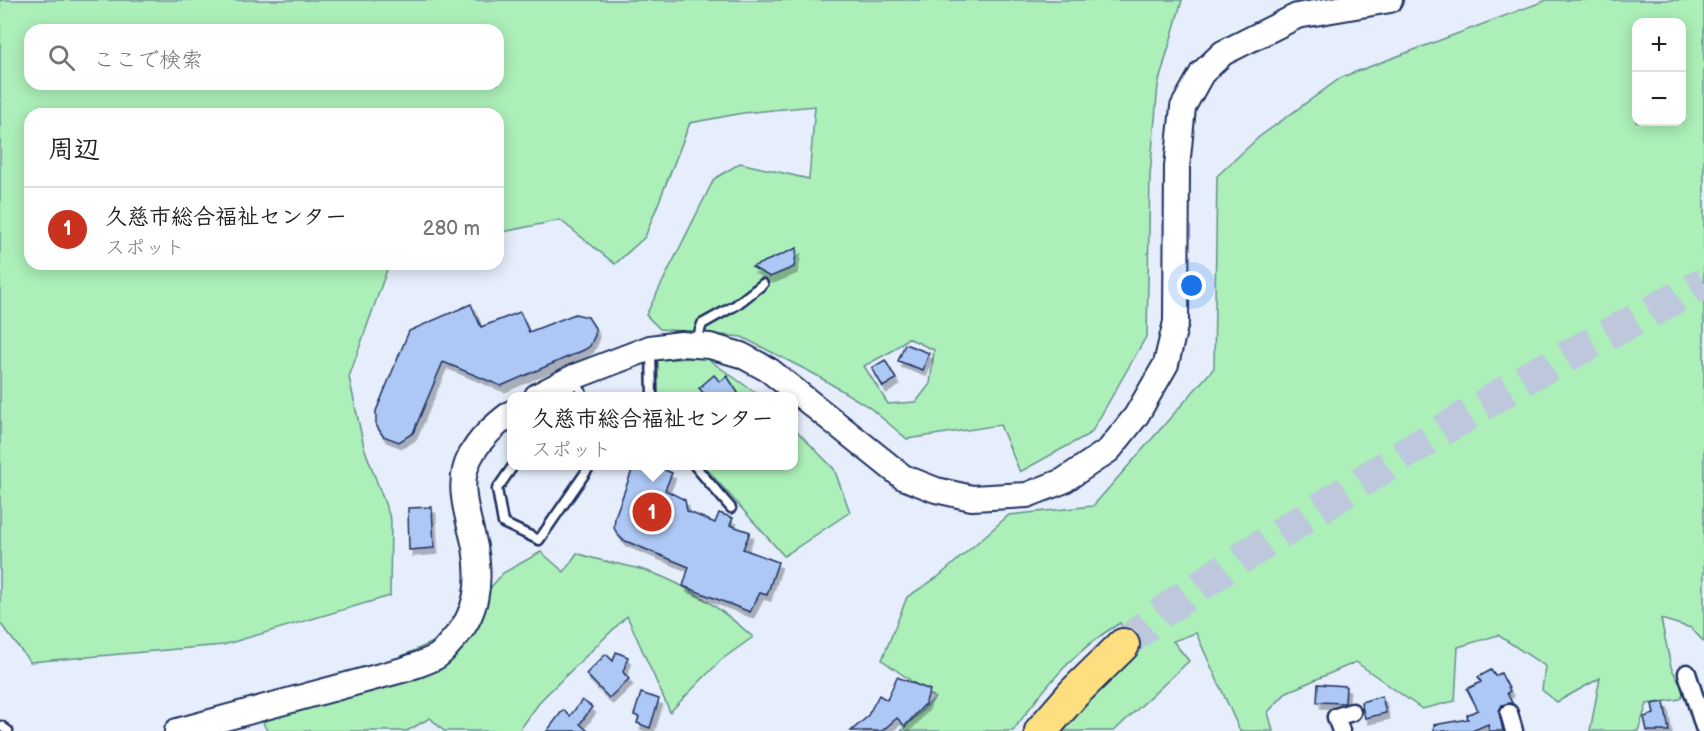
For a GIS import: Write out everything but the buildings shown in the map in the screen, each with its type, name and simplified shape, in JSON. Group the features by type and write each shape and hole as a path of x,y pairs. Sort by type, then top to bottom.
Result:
{"highway":[{"path":"1041,731 1074,693 1124,645"}],"street":[{"path":"798,393 903,477 936,490 972,498 1004,498 1027,495 1063,481 1108,450 1136,416 1166,364 1176,322 1177,167 1183,107 1202,74 1223,53 1297,16 1390,0"},
{"path":"554,392 579,387 651,348 695,345 741,355 769,370 797,392"},
{"path":"177,731 406,669 437,657 458,635 474,612 478,583 475,548 465,509 464,481 470,458 490,429 507,416"},
{"path":"1688,673 1704,727"},
{"path":"1341,731 1336,717 1352,712"},
{"path":"1509,713 1514,731"}],"lane":[{"path":"695,345 702,324 736,305 763,284"},
{"path":"651,348 652,392"},
{"path":"510,470 497,489 503,523 539,540 587,470"},
{"path":"699,470 731,508"},
{"path":"1,726 8,731"}],"green space":[{"path":"0,0 1182,0 1158,85 1150,175 1147,335 1091,433 1020,472 1000,425 907,439 869,407 816,375 742,337 660,329 646,315 714,179 740,163 809,179 815,106 743,113 690,123 645,237 615,264 560,220 504,232 504,108 24,108 24,270 387,270 349,377 364,447 391,520 390,596 223,645 30,662 0,623","holes":["908,338 934,350 930,384 916,402 888,404 864,366 892,351"]},
{"path":"1547,0 1704,0 1704,642 1691,628 1661,619 1671,667 1684,692 1680,699 1647,704 1638,731 1590,731 1600,678 1557,702 1542,690 1545,666 1498,635 1458,647 1455,701 1422,709 1356,662 1287,692 1268,712 1273,731 1240,731 1196,633 1173,641 1189,661 1114,731 1057,731 1126,660 1136,653 1120,623 1089,645 1061,671 1013,731 901,731 935,698 882,660 907,597 938,577 1009,515 1093,506 1214,368 1217,176 1259,137 1342,77"},
{"path":"705,357 754,392 658,392 658,360"},
{"path":"798,432 834,469 850,512 784,556 708,470 798,470"},
{"path":"541,552 564,572 577,553 653,573 681,585 706,600 753,637 721,660 670,712 627,616 542,699 519,731 444,731 430,718 407,731 267,731 252,699 382,665 451,634 503,573"}],"tunnel":[{"path":"1123,645 1164,611 1226,568 1408,452 1530,376 1704,283"}],"place":[{"name":"久慈市総合福祉センター","path":"652,512"}]}
